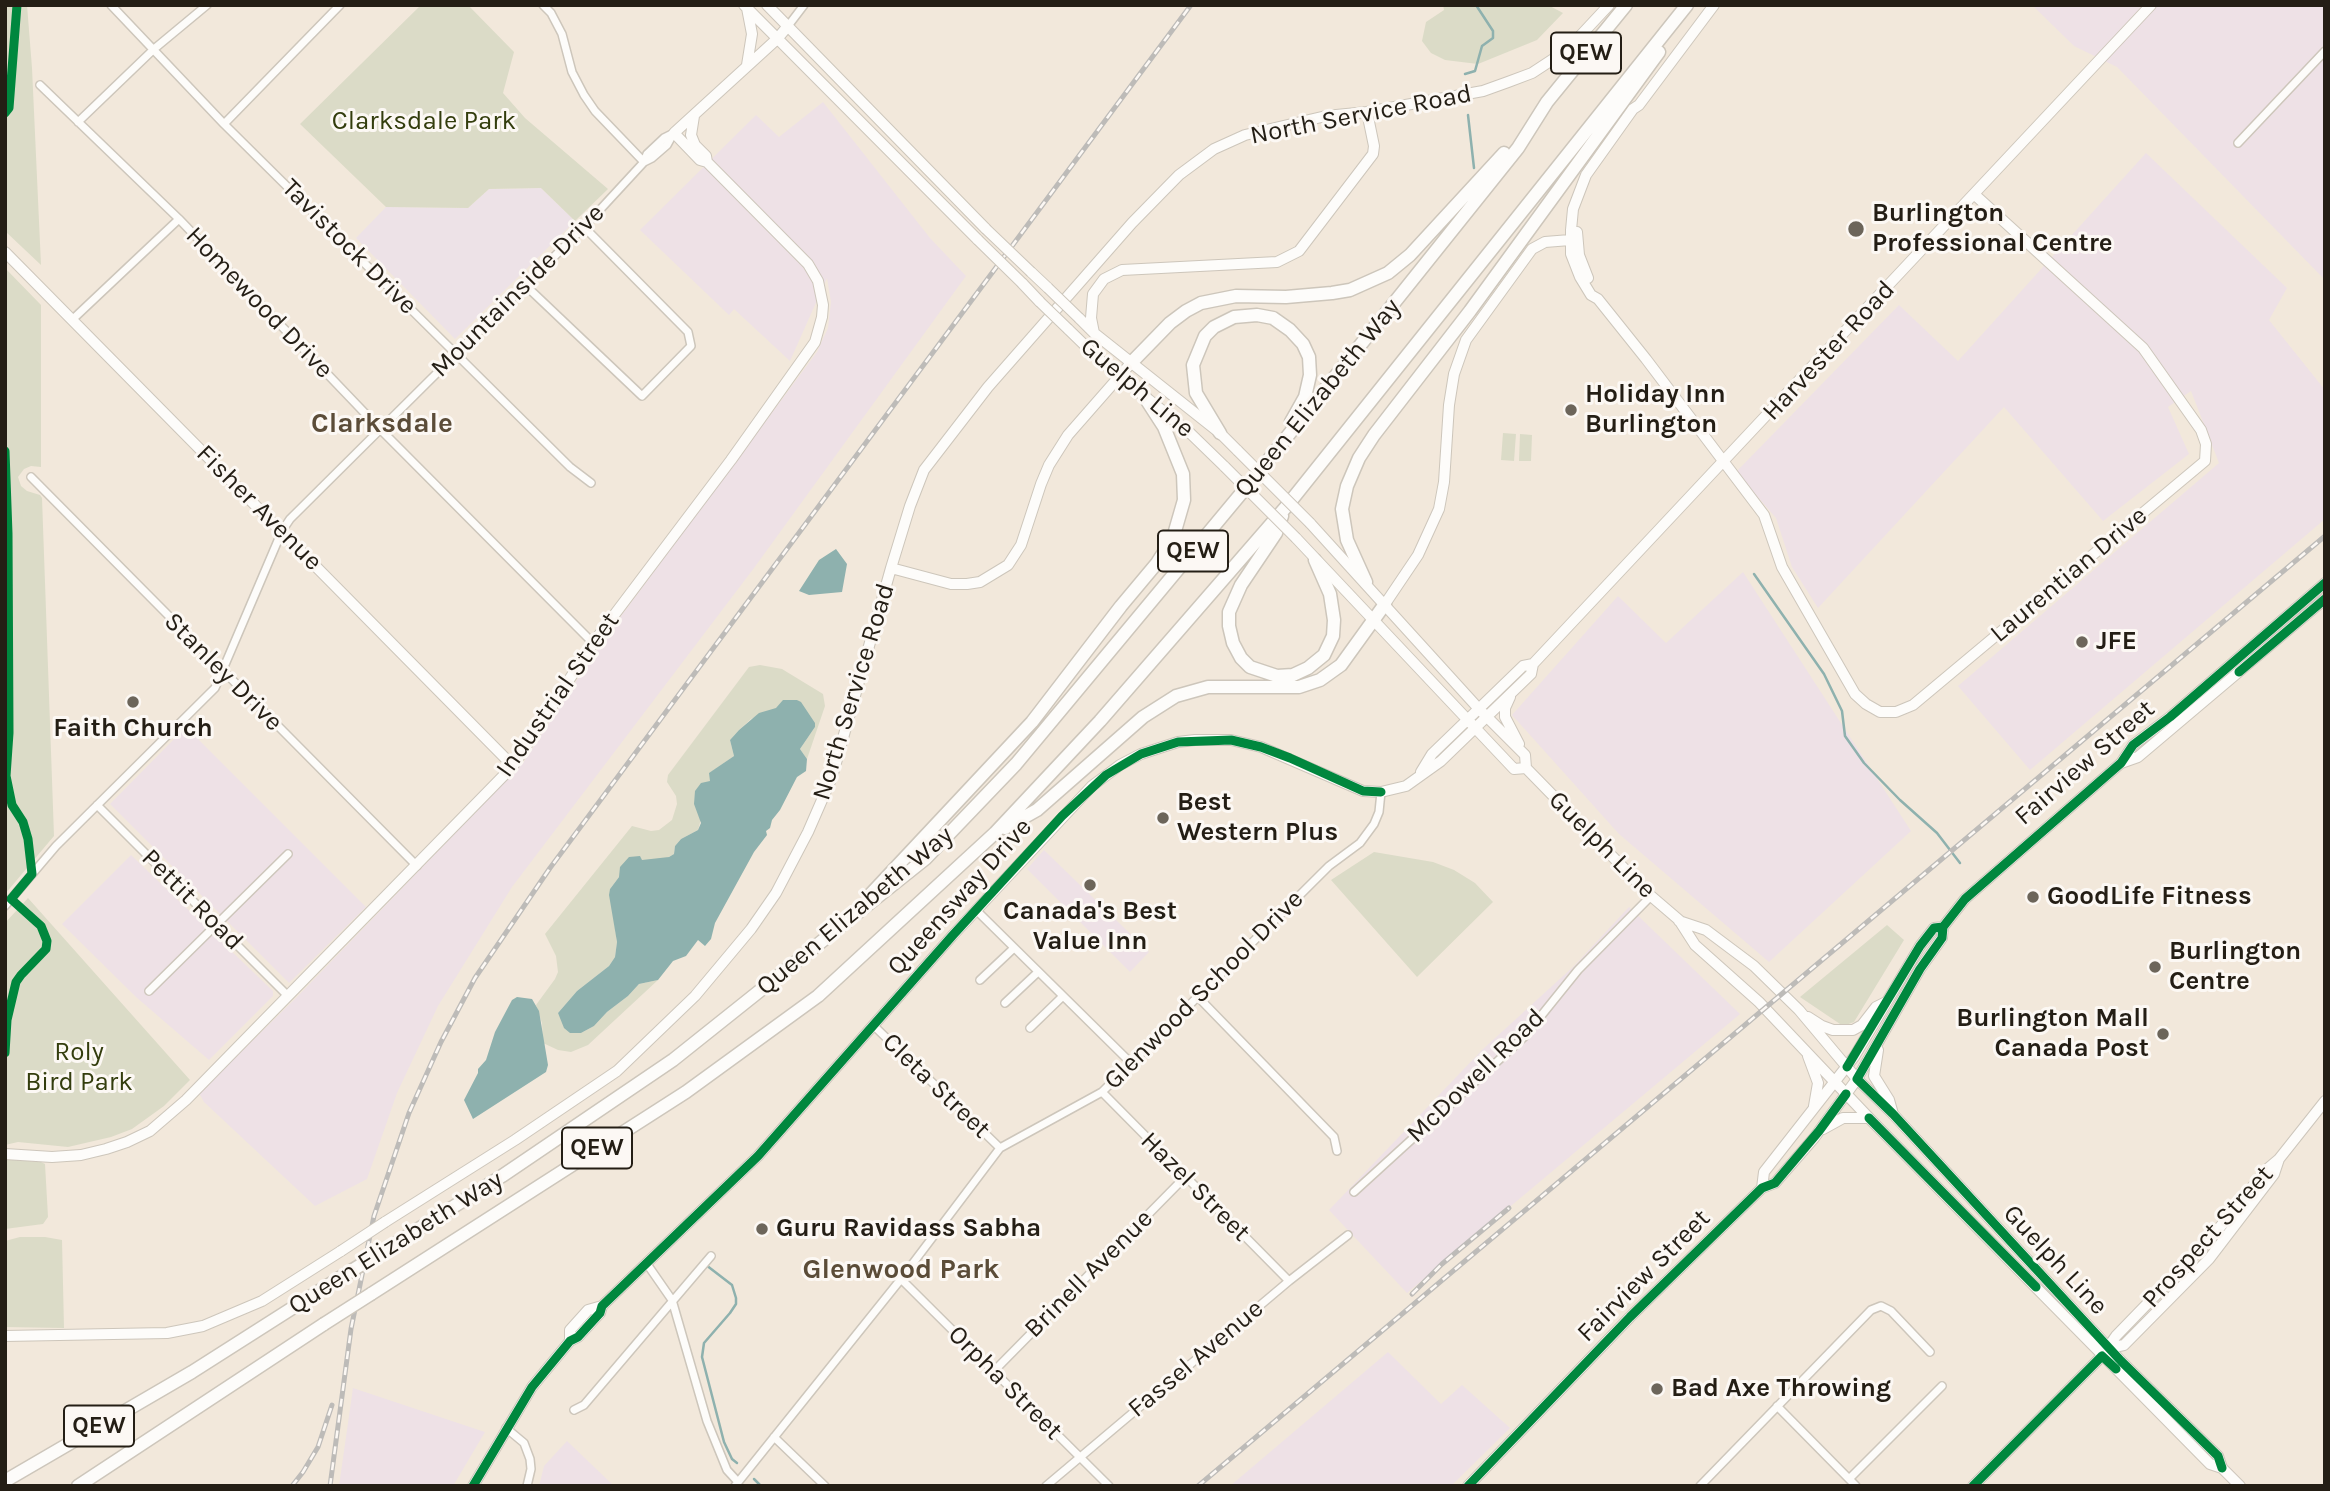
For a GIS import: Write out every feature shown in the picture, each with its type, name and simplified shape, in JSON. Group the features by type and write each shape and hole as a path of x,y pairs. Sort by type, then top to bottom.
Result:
{"highway":[{"name":"Queen Elizabeth Way","path":"5,1480 192,1372 502,1175 662,1068 925,859 1007,774 1254,478 1518,148 1547,102 1626,5"},
{"name":"Queen Elizabeth Way","path":"78,1486 324,1324 686,1092 818,996 995,833 1100,721 1286,507 1682,11"},
{"path":"1366,582 1347,540 1342,509 1347,486 1359,458 1665,45 1682,11"},
{"path":"1132,362 1170,323 1201,303 1236,296 1286,297 1332,293 1350,290 1388,273 1410,255 1449,214 1547,102"},
{"path":"1220,433 1196,393 1193,365 1199,346 1214,327 1234,317 1257,314 1273,318 1303,344 1309,357 1310,374 1306,397 1254,478"},
{"path":"797,962 860,906 1032,722 1157,563 1173,538 1184,500 1183,474 1164,427 1142,393"},
{"path":"1286,507 1276,533 1241,585 1229,612 1229,626 1234,643 1241,658 1250,667 1277,676 1293,675 1308,668 1324,655 1333,636 1334,620 1330,594 1315,560"},
{"path":"995,833 1037,810 1143,717 1176,696 1208,687 1300,687 1320,680 1341,665 1385,604"}],"main road":[{"name":"Guelph Line","path":"767,5 986,229 1079,318 1220,433 1310,523 1525,755 1526,768 1651,896 1679,920 1695,944 1743,986 1868,1118 2106,1352 2218,1456 2222,1468 2240,1486"},
{"name":"North Service Road","path":"5,1336 167,1333 204,1326 262,1301 515,1140 617,1071 695,996 751,929 783,880 808,832 832,777 916,488 935,454 988,387 1132,223 1178,175 1214,149 1245,135 1326,116 1367,112 1483,91 1531,73 1567,50 1609,5"},
{"path":"1714,5 1633,110 1584,180 1573,209 1574,237 1571,254 1591,295 1598,299 1725,461"},
{"name":"Harvester Road","path":"1483,712 1531,674 1533,664 2151,5"},
{"name":"Guelph Line","path":"745,6 1068,329 1119,377 1191,433 1296,538 1514,769 1526,768"},
{"path":"745,6 752,34 747,67"},
{"name":"Mountainside Drive","path":"674,133 788,26"},
{"path":"1094,332 1091,318 1093,294 1104,279 1122,270 1277,262 1299,251 1373,155 1374,146 1367,112"},
{"name":"Industrial Street","path":"694,116 691,135 695,145 706,156 707,162"},
{"name":"Industrial Street","path":"5,1154 52,1157 81,1155 127,1142 150,1130 186,1100 513,766 593,643 732,460 815,342 820,331 823,305 818,281 808,264 707,162 699,160 674,133"},
{"name":"Laurentian Drive","path":"1725,461 1764,516 1783,567 1855,694 1866,705 1880,712 1896,712 1913,705 2205,461 2206,443 2201,430 2143,348 1975,195"},
{"path":"1385,604 1418,555 1438,509 1444,482 1452,384 1466,340 1532,250 1545,242 1574,237"},
{"name":"Fisher Avenue","path":"5,251 513,766"},
{"path":"891,568 944,583 967,584 986,579 1008,565 1021,545 1049,465 1068,435 1132,362"},
{"name":"Fairview Street","path":"1468,1486 1629,1318 1762,1188 1775,1183 1819,1131 1857,1079 1920,969 1942,938 1943,927 1965,899 2121,763 2133,745 2325,583"},
{"name":"Fairview Street","path":"2121,763 2138,757 2325,599"},
{"name":"Harvester Road","path":"1471,724 1523,666 1533,664"},
{"path":"1516,688 1508,700 1505,717 1525,755"},
{"path":"1381,792 1406,786 1441,761 1471,724"},
{"name":"Queensway Drive","path":"473,1486 532,1387 570,1341 578,1337 600,1313 602,1306 758,1156 976,910 1092,786 1120,765 1170,744 1195,740 1231,740 1261,747 1363,791 1381,792"},
{"name":"Guelph Line","path":"1679,920 1706,930 1754,966 1799,1010 1857,1079 1893,1114 2106,1352"},
{"name":"Fairview Street","path":"1762,1188 1764,1172 1836,1083 1930,932 1934,928 1943,927"},
{"path":"1799,1010 1822,1026 1846,1031 1862,1025 1876,1007 1887,1002"},
{"path":"1879,1042 1874,1076 1889,1100 1893,1114"},
{"path":"1807,1053 1818,1083 1818,1094 1809,1117"},
{"name":"Prospect Street","path":"1973,1486 2106,1352 2124,1345 2209,1259 2274,1174 2279,1159 2324,1103"},
{"path":"1819,1131 1843,1118 1868,1118"}],"street":[{"name":"Tavistock Drive","path":"111,5 224,124 570,467 591,483"},
{"path":"78,122 154,49 207,5"},
{"path":"224,124 340,5"},
{"path":"544,5 562,34 572,72 594,111 644,162"},
{"path":"788,26 804,5"},
{"path":"2238,143 2325,51"},
{"name":"Homewood Drive","path":"40,85 179,219 381,430 593,643"},
{"name":"Mountainside Drive","path":"5,906 56,846 215,688 282,531 290,519 584,227 644,162 647,154 664,138 674,133"},
{"path":"73,319 179,219"},
{"path":"524,284 642,396 691,346 688,332 584,227"},
{"name":"Stanley Drive","path":"31,477 417,866"},
{"name":"Glenwood School Drive","path":"736,1484 901,1279 1000,1148 1102,1092 1329,866 1360,843 1374,824 1381,792"},
{"name":"Pettit Road","path":"97,805 288,996"},
{"path":"149,991 288,854"},
{"name":"McDowell Road","path":"1354,1192 1524,1037 1578,970 1651,896"},
{"path":"976,910 1131,1063"},
{"path":"980,980 1014,948"},
{"path":"1005,1003 1038,972"},
{"path":"1030,1028 1063,996"},
{"path":"1198,997 1334,1137 1337,1151"},
{"name":"Cleta Street","path":"873,1025 1000,1148"},
{"name":"Hazel Street","path":"1102,1092 1289,1281"},
{"name":"Brinell Avenue","path":"993,1372 1185,1177"},
{"name":"Fassel Avenue","path":"1046,1486 1289,1281 1348,1235"},
{"path":"575,1410 584,1405 711,1256"},
{"path":"647,1264 672,1300 710,1431 736,1484"},
{"name":"Orpha Street","path":"901,1279 1109,1486"},
{"path":"1700,1486 1871,1310 1881,1306 1891,1311 1930,1352"},
{"path":"1777,1406 1852,1483 1942,1386"},
{"path":"506,1428 524,1443 530,1458 531,1469 527,1486"},
{"path":"774,1437 825,1486"},
{"path":"1706,1479 1712,1486"}],"shaded area":[{"path":"2032,5 2325,5 2325,280 2117,67 2074,46"},
{"path":"823,102 930,238 966,276 754,568 512,887 438,1006 397,1093 367,1179 315,1206 204,1102 199,1093 296,998 523,763 601,643 817,352 828,328 831,302 827,278 790,361 734,309 729,315 640,230 756,115 779,137"},
{"path":"2146,153 2287,288 2269,320 2325,390 2325,519 2030,770 1958,686 2219,463 2191,391 2168,407 2189,454 2103,521 2004,407 1818,608 1792,567 1776,518 1736,472 1899,305 1958,361"},
{"path":"541,188 575,221 455,339 356,238 386,207 468,208 489,189"},
{"path":"1743,572 1911,831 1769,962 1619,834 1512,715 1618,596 1666,643"},
{"path":"186,727 366,907 289,983 110,804"},
{"path":"1044,850 1149,952 1130,972 1027,869"},
{"path":"131,855 273,991 273,996 209,1060 136,997 62,924"},
{"path":"1629,907 1740,1014 1407,1293 1329,1210 1482,1050 1574,966"},
{"path":"1388,1352 1441,1404 1462,1385 1510,1428 1451,1486 1230,1486"},
{"path":"353,1388 485,1432 453,1486 339,1486"},
{"path":"567,1441 614,1486 539,1486 544,1466"}],"green space":[{"path":"5,5 27,5 41,265 5,231"},
{"name":"Clarksdale Park","path":"421,5 468,5 514,52 503,93 525,118 608,189 575,221 541,188 489,189 468,208 386,207 300,124"},
{"path":"1443,5 1548,5 1563,13 1537,40 1478,64 1445,60 1431,53 1422,41 1426,22 1444,10"},
{"path":"5,268 41,305 41,467 31,466 24,469 18,477 21,486 42,498 54,836 5,894"},
{"path":"1503,433 1516,434 1514,461 1501,460"},
{"path":"1520,434 1532,435 1531,461 1519,461"},
{"path":"760,665 782,669 823,694 825,706 807,759 800,749 815,727 797,700 751,719 739,730 730,740 734,756 710,773 711,782 698,830 681,839 675,846 674,854 619,877 610,889 617,942 615,957 609,966 577,991 558,1013 570,1033 581,1033 594,1026 639,984 658,980 588,1045 571,1052 543,1043 542,1023 536,1005 558,972 556,956 545,934 632,826 651,831 659,830 672,820 677,804 676,796 667,782 668,775 749,667"},
{"path":"1374,852 1433,862 1454,870 1475,883 1493,902 1417,977 1331,880"},
{"name":"Roly Bird Park","path":"28,898 190,1080 164,1106 132,1129 68,1147 18,1142 5,1145 5,923"},
{"path":"1887,925 1904,940 1854,1022 1843,1026 1800,997"},
{"path":"5,1159 45,1164 48,1217 43,1224 5,1229"},
{"path":"20,1237 62,1240 64,1328 5,1327 5,1241"}],"water":[{"path":"836,549 847,564 842,592 809,595 799,591 819,560"},
{"path":"783,700 801,702 815,723 800,749 807,759 806,771 797,777 772,820 766,831 767,835 754,852 715,923 711,939 705,946 698,940 686,956 673,961 658,980 639,984 594,1026 581,1033 570,1033 564,1028 558,1013 577,991 609,966 615,957 617,942 609,895 619,877 620,867 629,857 640,856 642,860 669,857 674,854 675,846 681,839 698,830 701,823 694,804 695,791 701,783 710,781 709,773 734,756 730,740 739,730 759,713 776,708"},
{"path":"517,997 532,999 539,1011 548,1065 546,1072 473,1119 464,1100 478,1069 486,1060 495,1032 512,1000"}],"waterway":[{"path":"1465,74 1475,71 1482,46 1493,38 1493,31 1476,5"},
{"path":"1468,115 1474,168"},
{"path":"1754,574 1824,674 1842,711 1845,736 1864,763 1937,833 1960,863"},
{"path":"706,1265 732,1285 736,1298 736,1304 730,1313 704,1343 702,1357 724,1442 732,1459 737,1463"},
{"path":"754,1479 761,1486"}],"railway":[{"path":"330,1486 351,1329 374,1216 409,1113 441,1042 475,978 550,868 1191,5"},
{"path":"1198,1486 2325,536"},
{"path":"1412,1294 1442,1264 1509,1208"},
{"path":"292,1486 318,1447 332,1405"}],"cycle path":[{"path":"5,113 9,108 17,5"},
{"path":"5,451 9,733 6,776 12,805 23,822 28,839 32,874 11,899 41,926 47,941 46,949 16,982 7,1020 5,1053"},
{"path":"2222,1468 2218,1456 2121,1361 1893,1114 1857,1079 1920,969 1942,938 1943,927 1965,899 2121,763 2133,745 2170,717 2325,583"},
{"path":"2239,672 2325,599"},
{"path":"473,1486 532,1387 570,1341 578,1337 600,1313 602,1306 758,1156 953,935 1062,816 1106,775 1141,754 1178,742 1231,740 1290,758 1363,791 1381,792"},
{"path":"1847,1067 1920,946 1934,928 1943,927"},
{"path":"1468,1486 1630,1317 1762,1188 1775,1183 1846,1094"},
{"path":"1869,1118 2036,1287"},
{"path":"1973,1486 2102,1356 2116,1369"}],"place":[{"name":"Burlington Professional Centre","path":"1856,229"},
{"name":"Holiday Inn Burlington","path":"1571,410"},
{"name":"JFE","path":"2082,642"},
{"name":"Faith Church","path":"133,702"},
{"name":"Best Western Plus","path":"1163,818"},
{"name":"Canada's Best Value Inn","path":"1090,885"},
{"name":"GoodLife Fitness","path":"2033,897"},
{"name":"Burlington Centre","path":"2155,967"},
{"name":"Burlington Mall Canada Post","path":"2163,1034"},
{"name":"Guru Ravidass Sabha","path":"762,1229"},
{"name":"Bad Axe Throwing","path":"1657,1389"}],"district":[{"name":"Clarksdale","path":"382,424"},
{"name":"Glenwood Park","path":"901,1270"}]}
